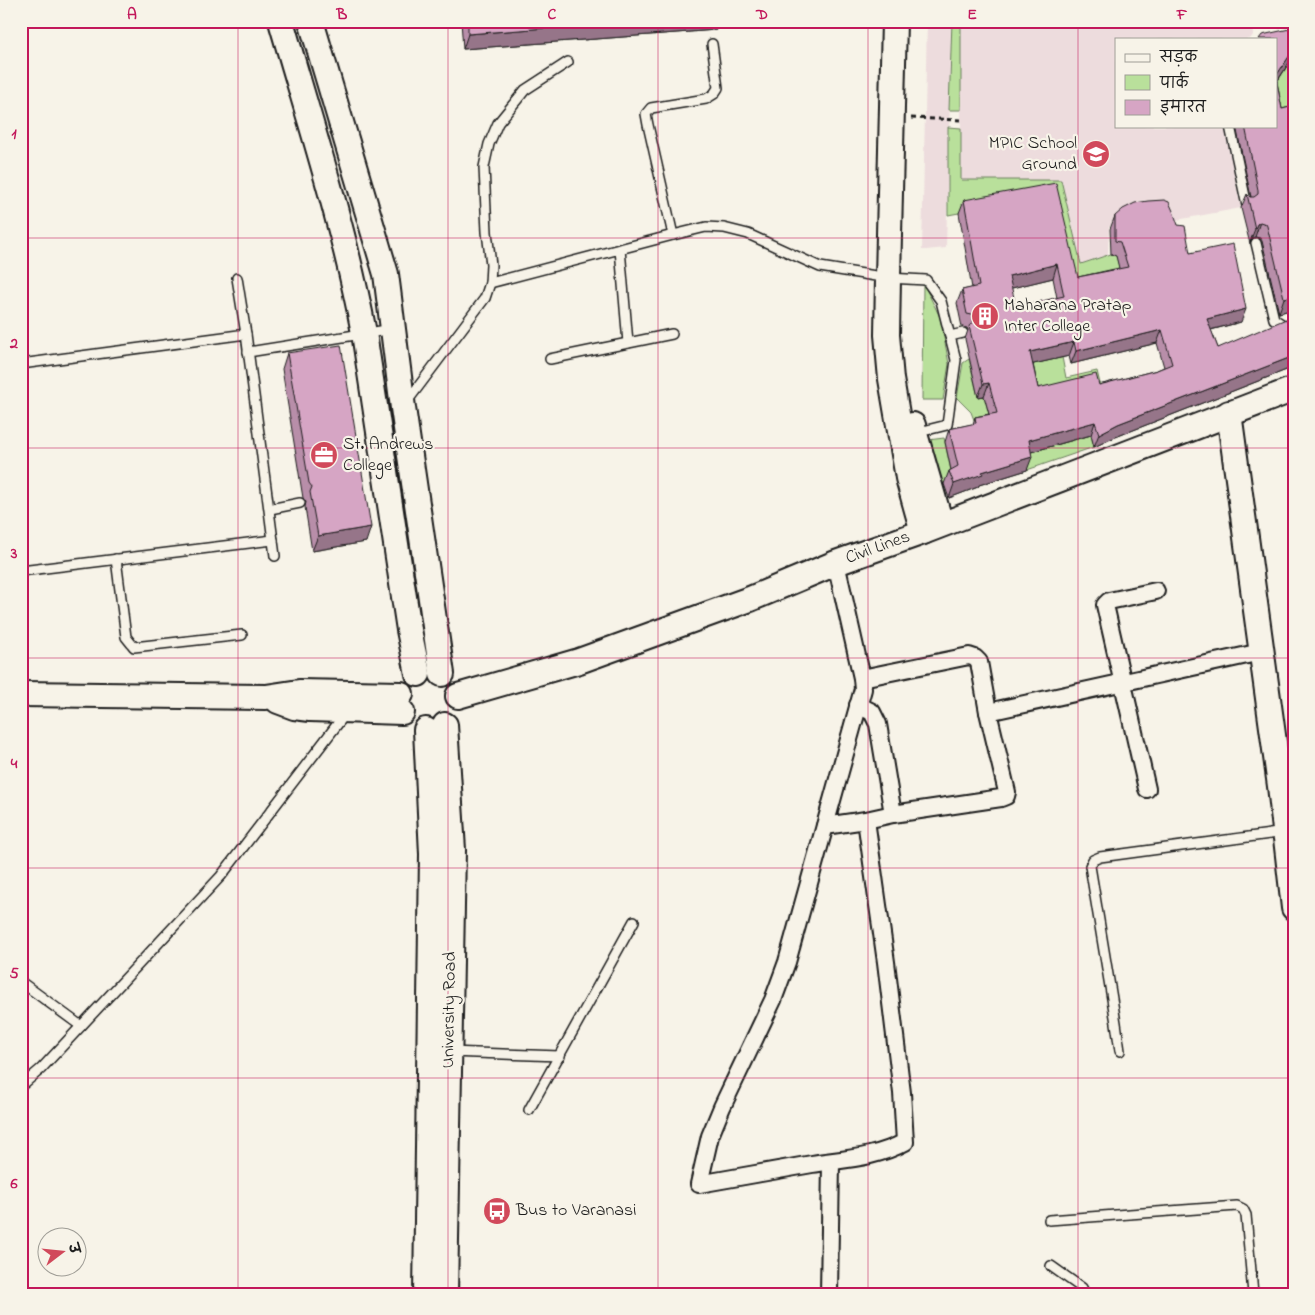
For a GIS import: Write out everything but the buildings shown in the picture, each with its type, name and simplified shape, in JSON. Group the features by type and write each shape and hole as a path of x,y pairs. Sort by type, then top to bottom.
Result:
{"main road":[{"path":"281,21 337,210 356,291 406,610 418,674"},
{"path":"311,21 386,274 403,408 442,674"},
{"path":"894,21 895,278 904,365 908,435 932,528"},
{"path":"895,278 908,117 910,21"},
{"name":"Civil Lines","path":"458,696 578,661 750,599 836,563 1294,389"},
{"path":"1230,414 1294,908"},
{"path":"427,671 442,674 452,682 456,689 458,696 457,709 453,718 436,728 417,727 408,721 402,703 404,686 410,678 418,674 427,671"},
{"path":"21,694 266,697 299,692 402,703"},
{"path":"266,697 294,707 310,710 348,711 402,703"},
{"name":"University Road","path":"426,1294 453,850 436,728"},
{"name":"University Road","path":"440,1051 445,1294"}],"street":[{"path":"836,563 863,689 787,962 773,1000 710,1136 699,1184 864,1157 894,1148 905,1142 902,1093 866,820"},
{"path":"1146,789 1106,605 1109,601 1156,591"},
{"path":"988,712 1261,652"},
{"path":"826,826 1001,798 1006,796 1007,792 978,662 975,658 969,656 862,678"},
{"path":"858,705 872,712 878,724 893,814"},
{"path":"829,1294 831,1162"}],"lane":[{"path":"673,235 646,114 651,108 706,99 714,94 718,88 712,44"},
{"path":"403,408 485,298 490,283 491,266 487,232 484,167 489,144 498,123 525,90 568,62"},
{"path":"1230,128 1247,206"},
{"path":"490,283 706,228 724,228 748,234 820,267 895,278 926,280 941,302 956,360 948,425 908,435"},
{"path":"1256,243 1274,319 1285,326 1294,350"},
{"path":"620,249 628,344"},
{"path":"237,278 275,556"},
{"path":"248,352 393,329"},
{"path":"950,336 963,333"},
{"path":"21,364 246,334"},
{"path":"550,359 672,334"},
{"path":"270,509 300,503"},
{"path":"21,571 273,540"},
{"path":"116,559 126,637 134,647 242,635"},
{"path":"21,1086 41,1069 222,876 348,711"},
{"path":"1120,1050 1090,866 1093,860 1100,857 1285,832"},
{"path":"529,1110 634,921"},
{"path":"21,982 81,1026"},
{"path":"440,1051 560,1056"},
{"path":"1049,1220 1237,1206 1246,1215 1252,1294"},
{"path":"1051,1266 1082,1288 1085,1294"}],"path":[{"path":"908,117 961,120"}],"shaded area":[{"path":"927,21 952,21 946,248 922,250"},
{"name":"MPIC School Ground","path":"961,21 1252,21 1253,35 1251,38 1115,38 1115,128 1224,128 1241,208 1171,221 1122,217 1109,227 1108,255 1081,264 1061,180 961,180"}],"green space":[{"path":"952,21 961,21 961,110 949,110"},
{"path":"1294,56 1294,120 1278,124 1278,80"},
{"path":"948,127 961,128 961,180 1061,180 1081,264 1111,254 1116,256 1123,280 1074,290 1051,196 948,215"},
{"path":"923,283 940,317 949,364 943,400 922,400"},
{"path":"1062,357 1066,378 1097,371 1103,396 1033,401 1025,366"},
{"path":"969,359 978,397 984,396 992,426 974,420 971,412 957,398 963,363"},
{"path":"1091,435 1094,447 1027,470 1024,454"},
{"path":"944,438 953,480 944,484 931,472 928,440"}],"place":[{"name":"MPIC School Ground","path":"1096,154"},
{"name":"Maharana Pratap Inter College","path":"985,316"},
{"name":"St. Andrews College","path":"324,455"},
{"name":"Bus to Varanasi","path":"497,1211"}]}
